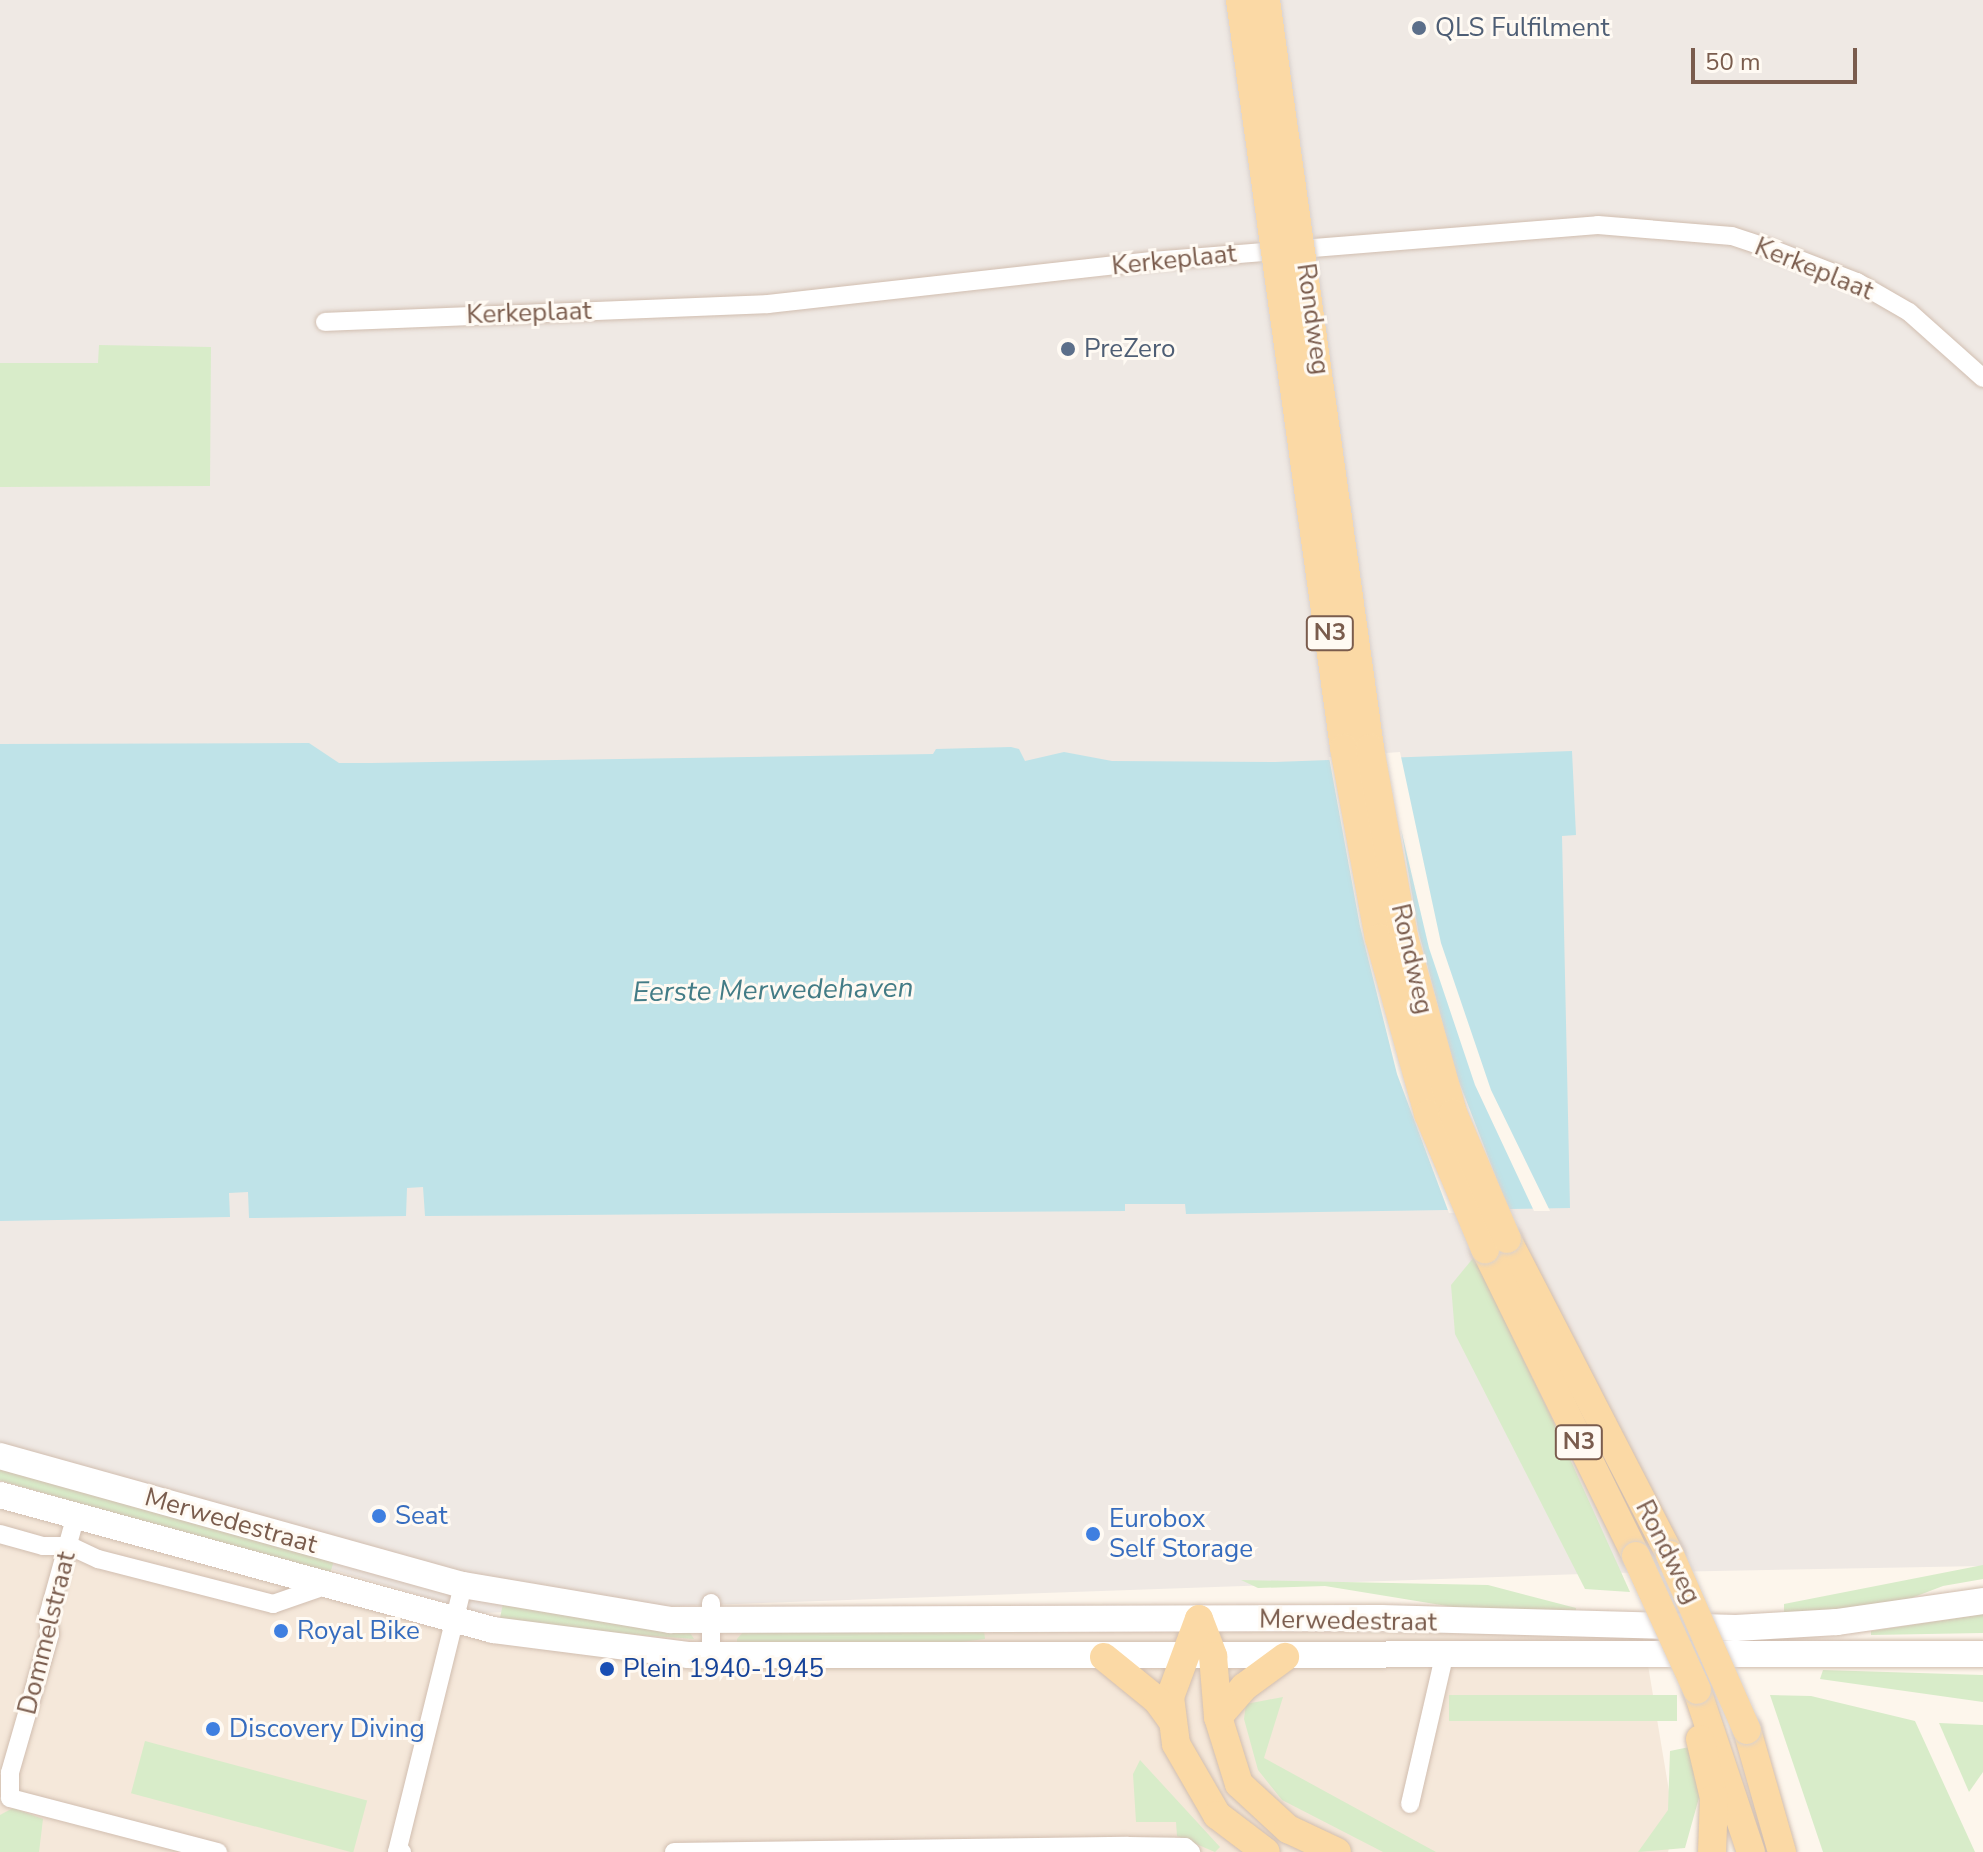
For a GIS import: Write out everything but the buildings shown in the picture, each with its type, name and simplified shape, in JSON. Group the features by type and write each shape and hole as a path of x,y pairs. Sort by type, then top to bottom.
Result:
{"main road":[{"name":"Rondweg","path":"1240,0 1344,748 1379,938 1428,1114 1496,1244 1670,1555 1747,1730 1782,1852"},
{"name":"Rondweg","path":"1266,0 1370,748 1404,937 1453,1113 1496,1244 1697,1690 1706,1731 1751,1852"},
{"name":"Merwedestraat","path":"0,1456 463,1585 586,1610 1199,1619 1381,1618 1736,1628 1837,1622 1983,1601"},
{"name":"Merwedestraat","path":"0,1495 457,1620 609,1647 711,1656 1983,1654"},
{"path":"1199,1619 1213,1656 1218,1717 1233,1773 1255,1802 1288,1829 1337,1852"},
{"path":"1199,1619 1170,1697 1176,1744 1217,1815 1266,1852"},
{"path":"1104,1657 1157,1700 1172,1721"},
{"path":"1218,1717 1244,1687 1285,1657"},
{"name":"N3","path":"1706,1731 1714,1798 1712,1852"}],"street":[{"name":"Kerkeplaat","path":"325,322 768,304 1164,260 1598,225 1732,236 1815,266 1909,312 1983,378"},
{"name":"Dommelstraat","path":"76,1515 10,1773 10,1798 218,1852"},
{"name":"Merwedestraat","path":"0,1534 43,1546 70,1546 98,1559 273,1604 329,1584"},
{"path":"400,1852 463,1585"},
{"path":"711,1612 711,1656"},
{"path":"1410,1804 1444,1657"},
{"path":"674,1852 1188,1850"}],"shaded area":[{"path":"0,0 1983,0 1983,1566 1611,1573 481,1613 0,1472"},
{"path":"0,1487 491,1624 1643,1635 1675,1827 1668,1852 0,1852"}],"green space":[{"path":"99,345 211,347 210,486 0,487 0,363 98,363"},
{"path":"1474,1257 1630,1592 1585,1589 1455,1334 1451,1285"},
{"path":"0,1466 334,1562 330,1575 0,1481"},
{"path":"1983,1565 1983,1579 1943,1586 1893,1605 1784,1615 1784,1604"},
{"path":"1241,1580 1488,1585 1576,1608 1576,1614 1496,1614 1325,1586 1258,1588"},
{"path":"503,1604 689,1631 694,1639 561,1629 500,1618"},
{"path":"1983,1614 1983,1633 1871,1635 1871,1631"},
{"path":"984,1631 985,1639 922,1647 737,1643 743,1632"},
{"path":"1823,1670 1983,1675 1983,1702 1820,1679"},
{"path":"1449,1695 1677,1695 1677,1721 1449,1721"},
{"path":"1770,1695 1811,1696 1915,1721 1975,1852 1823,1852"},
{"path":"1283,1697 1264,1758 1436,1852 1383,1852 1282,1800 1258,1770 1244,1719 1246,1704"},
{"path":"1939,1723 1983,1725 1983,1772 1969,1792"},
{"path":"145,1741 367,1801 353,1852 351,1852 131,1793"},
{"path":"1699,1745 1702,1787 1685,1848 1638,1852 1668,1810 1670,1751"},
{"path":"1140,1760 1220,1847 1215,1852 1177,1836 1176,1822 1136,1822 1133,1774"},
{"path":"13,1808 43,1819 39,1852 0,1852 0,1815"}],"water":[{"name":"Eerste Merwedehaven","path":"309,743 339,763 933,754 936,749 1011,747 1019,749 1025,761 1064,752 1112,761 1275,762 1572,751 1576,835 1562,836 1570,1208 1186,1214 1185,1204 1125,1204 1125,1211 425,1216 423,1187 407,1188 406,1216 249,1218 248,1192 229,1193 230,1217 0,1221 0,744"}],"pier":[{"path":"1400,752 1441,943 1491,1090 1550,1211 1534,1211 1475,1085 1429,948 1401,829 1418,930 1456,1074 1509,1211 1449,1213 1397,1074 1360,926 1329,757"}],"place":[{"name":"QLS Fulfilment","path":"1419,28"},
{"name":"PreZero","path":"1068,349"},
{"name":"Seat","path":"379,1516"},
{"name":"Eurobox Self Storage","path":"1093,1534"},
{"name":"Royal Bike","path":"281,1631"},
{"name":"Plein 1940-1945","path":"607,1669"},
{"name":"Discovery Diving","path":"213,1729"}]}
